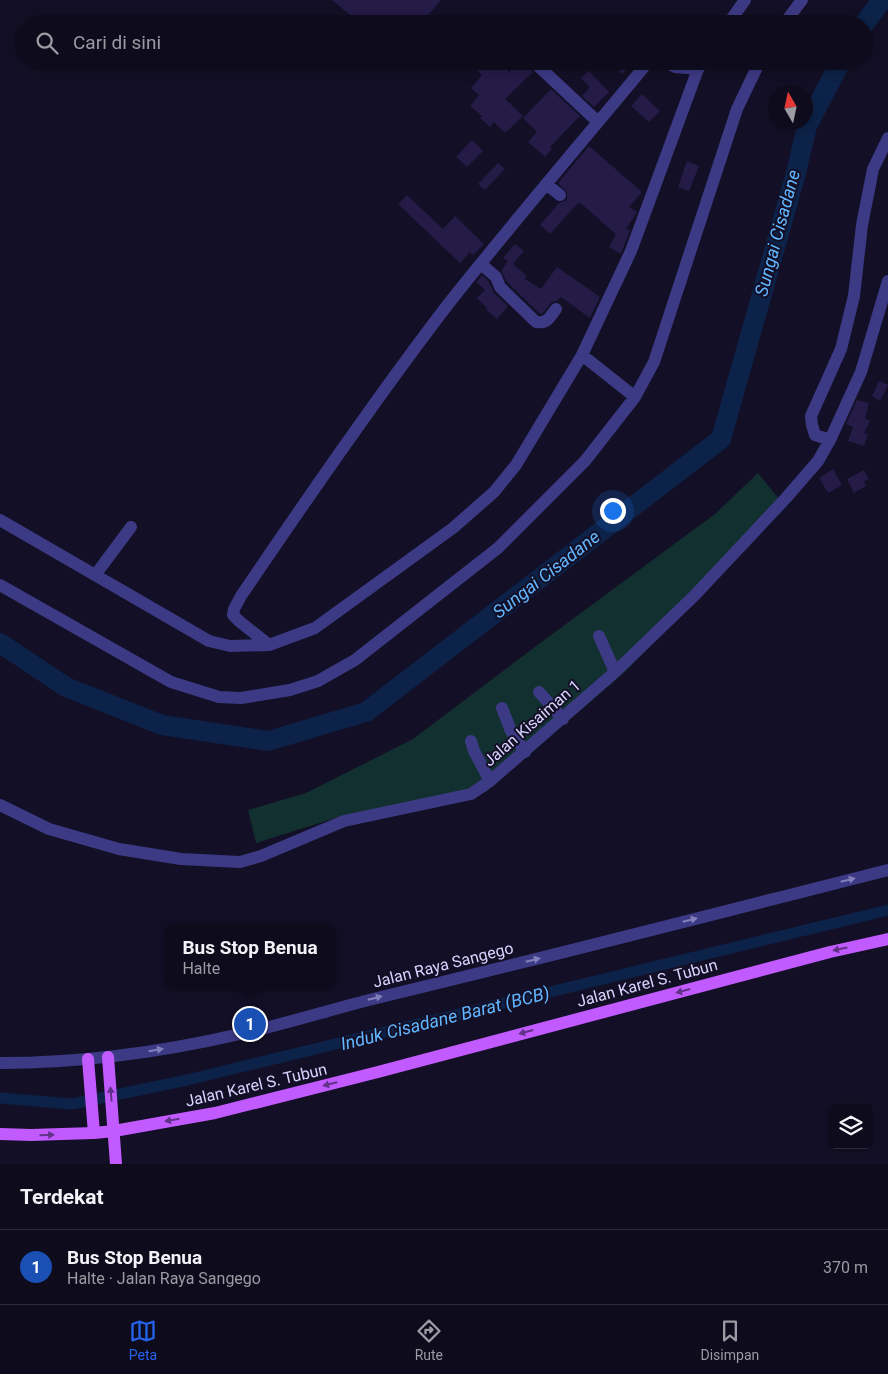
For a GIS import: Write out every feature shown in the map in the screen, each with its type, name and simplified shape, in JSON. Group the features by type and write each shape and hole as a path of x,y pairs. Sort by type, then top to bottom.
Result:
{"main road":[{"name":"Jalan Karel S. Tubun","path":"0,1134 31,1135 114,1126 225,1110 378,1072 830,952 888,939"},
{"path":"108,1062 116,1164"},
{"path":"89,1065 94,1128"}],"street":[{"path":"734,15 745,0"},
{"path":"791,15 802,0"},
{"path":"543,70 598,122"},
{"path":"269,645 238,621 233,615 234,609 339,452 394,375 481,264 641,70"},
{"path":"0,520 209,641 230,646 269,645 315,628 453,528 494,492 516,465 582,355 631,251 699,70"},
{"path":"0,584 171,682 219,697 241,698 290,690 318,681 355,660 498,548 586,461 634,397 654,362 737,109 756,70"},
{"path":"830,440 815,435 811,416 841,349 854,296 862,224 873,169 888,138"},
{"path":"546,184 560,195"},
{"path":"481,264 496,277 500,287 536,322 542,323 547,321 556,309"},
{"name":"Jalan Kisaiman 1","path":"0,805 49,829 119,849 181,859 240,862 261,856 344,821 471,794 525,752 616,672 695,595 818,461 862,372 883,319 888,281"},
{"path":"582,355 634,397"},
{"path":"96,574 131,527"},
{"path":"599,636 616,672"},
{"path":"539,692 563,719"},
{"path":"502,708 511,731 525,752"},
{"path":"471,741 474,751 490,781"},
{"name":"Jalan Raya Sangego","path":"0,1063 89,1065 241,1034 328,1010 888,870"}],"green space":[{"path":"758,473 785,506 626,671 486,792 342,816 256,843 248,810 306,793 413,739 715,514"}],"building":[{"path":"332,0 441,0 428,15 350,15"},
{"path":"477,70 508,70 509,72 511,70 531,70 533,72 505,99 523,116 505,133 494,122 490,127 480,118 482,116 470,106 479,95 471,88 482,75"},
{"path":"589,71 609,92 594,107 582,96 590,87 581,78"},
{"path":"551,89 580,116 550,147 552,149 545,157 528,142 537,132 523,118"},
{"path":"642,94 660,111 649,122 631,106"},
{"path":"472,140 483,151 467,167 456,157"},
{"path":"589,146 642,192 629,207 637,212 626,229 630,230 621,254 609,247 616,234 579,202 550,234 540,225 559,203 567,200 567,192 558,183"},
{"path":"687,161 699,166 689,191 678,187"},
{"path":"498,163 505,169 485,190 478,184"},
{"path":"407,195 443,229 455,216 484,244 473,255 470,252 460,263 398,204"},
{"path":"515,244 524,251 513,264 527,276 525,279 541,289 557,267 600,297 590,318 561,297 557,301 552,302 540,314 512,287 501,271 508,261 503,258"},
{"path":"482,275 489,282 494,293 508,306 497,319 486,310 487,308 477,298 485,290 476,282"},
{"path":"879,381 888,385 880,401 872,396"},
{"path":"857,400 869,403 865,418 870,421 864,433 868,434 864,446 848,441 853,427 846,424"},
{"path":"833,469 842,485 828,493 819,478"},
{"path":"864,470 869,479 864,481 866,486 854,493 847,479"}],"waterway":[{"name":"Sungai Cisadane","path":"871,15 882,0"},
{"name":"Sungai Cisadane","path":"0,643 66,687 162,725 268,741 366,712 721,439 796,173 807,126 836,70"},
{"name":"Induk Cisadane Barat (BCB)","path":"0,1098 72,1104 187,1080 888,910"}],"place":[{"name":"Bus Stop Benua","path":"250,1024"}]}
